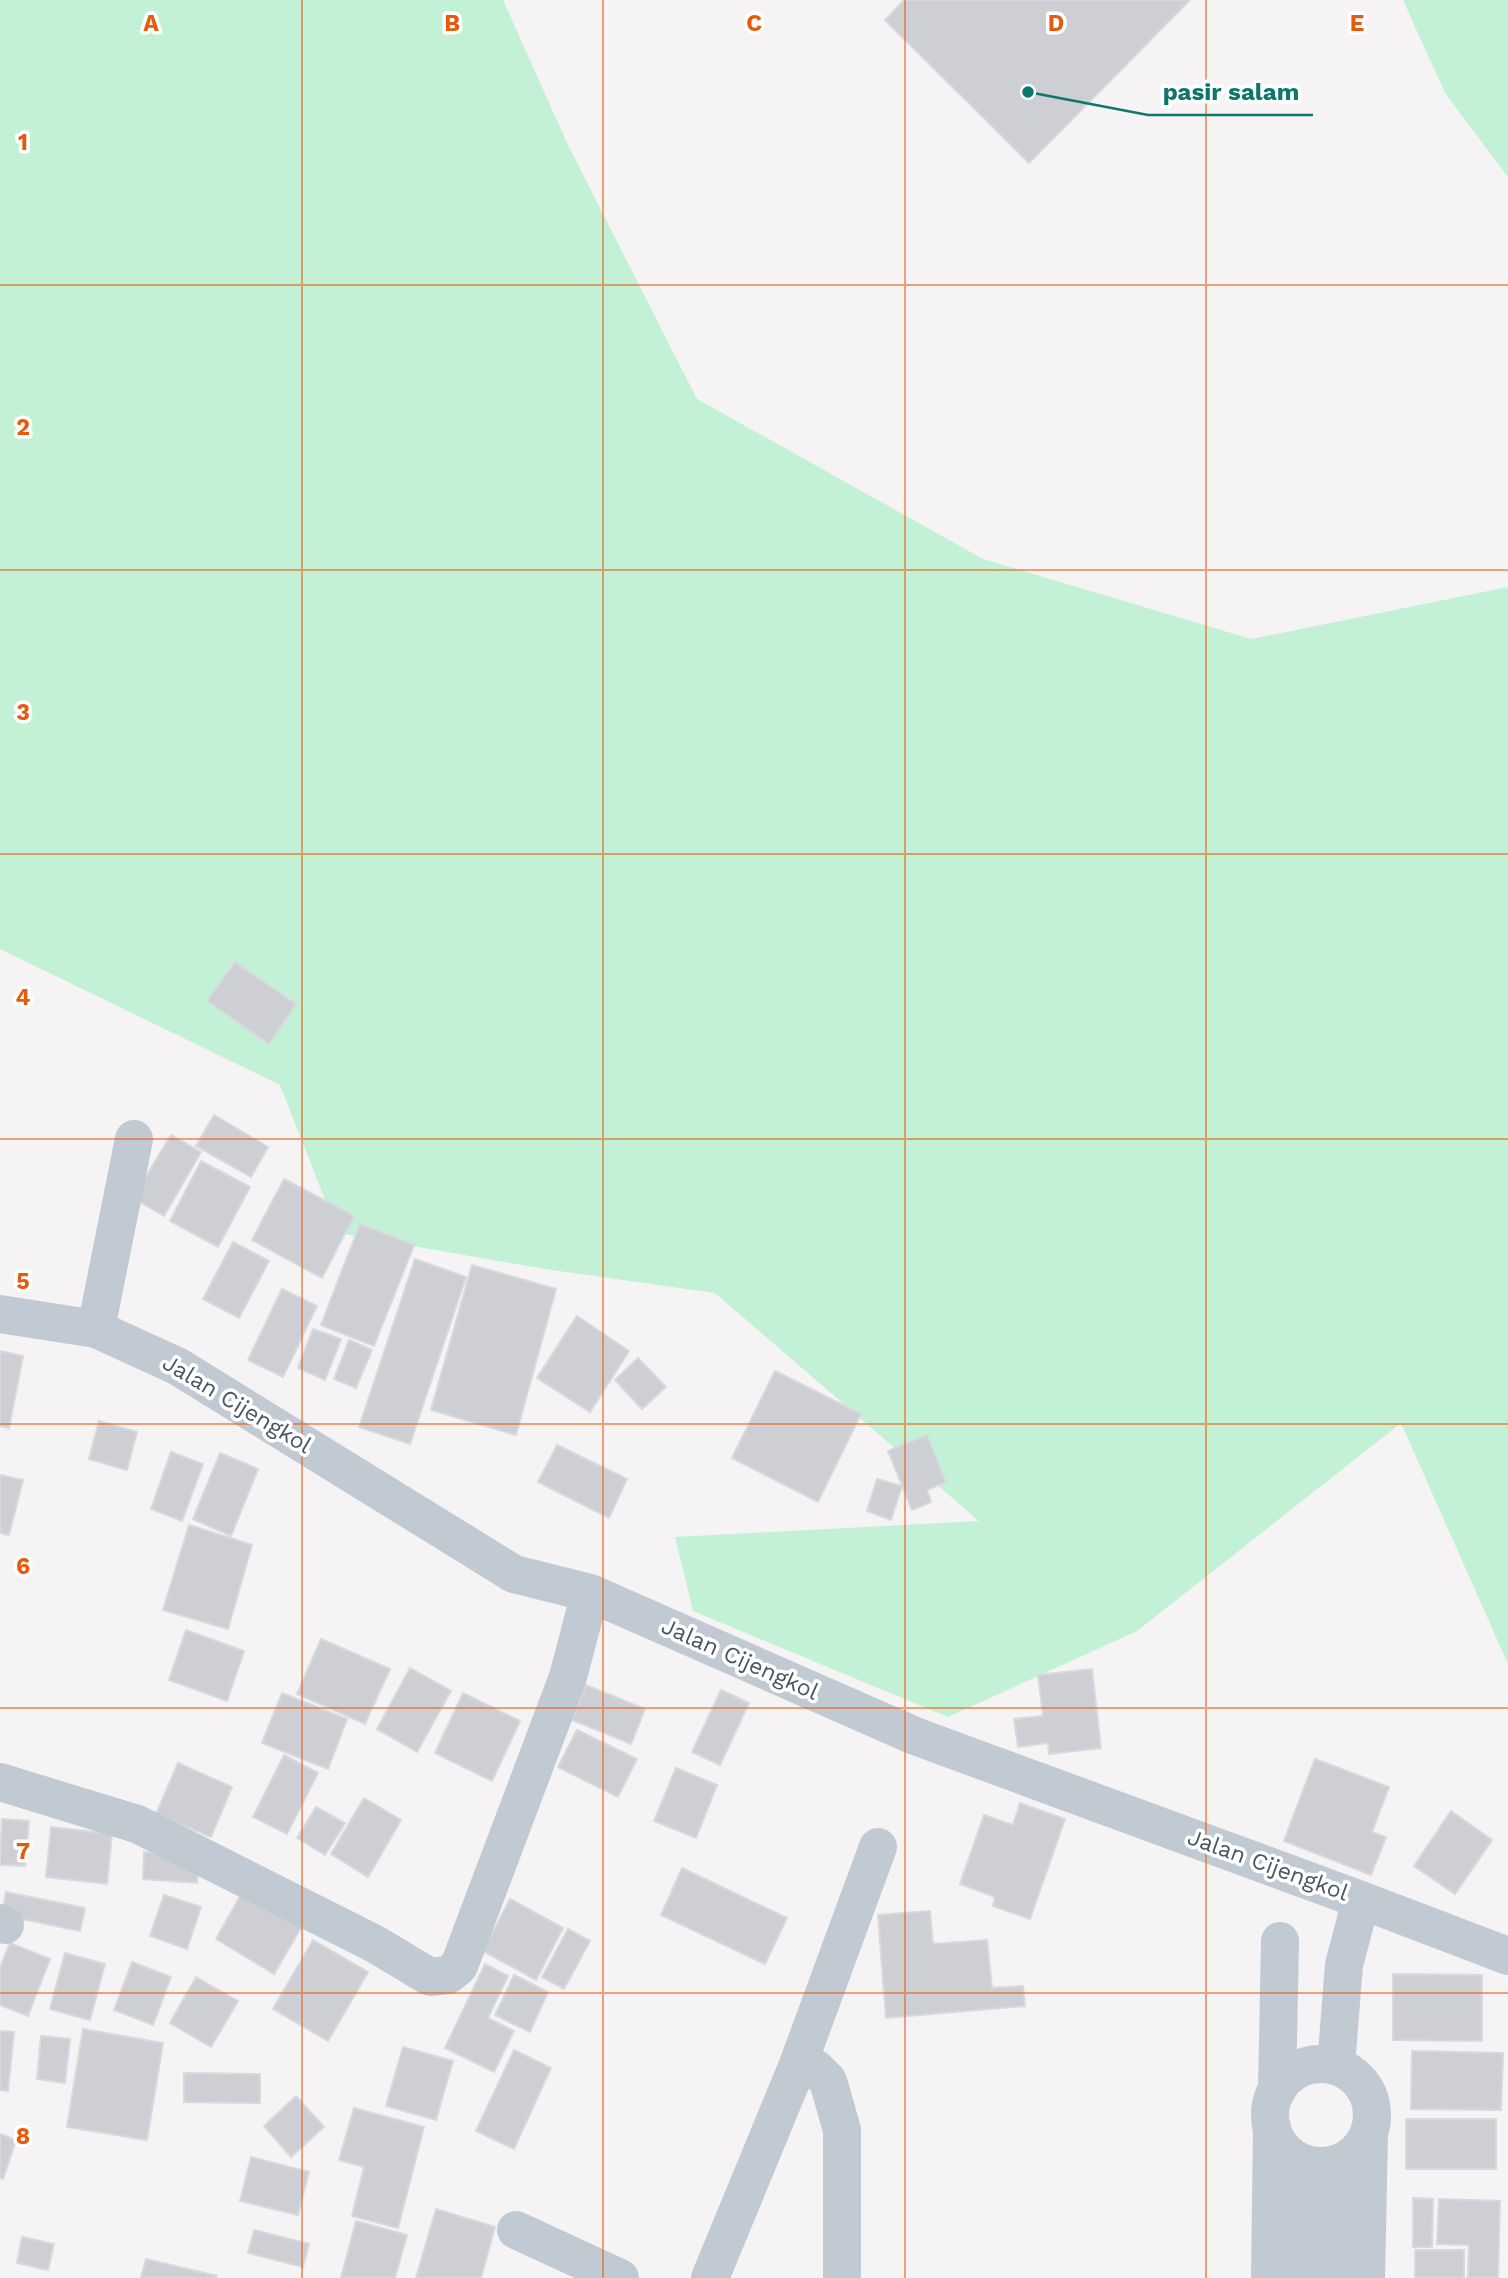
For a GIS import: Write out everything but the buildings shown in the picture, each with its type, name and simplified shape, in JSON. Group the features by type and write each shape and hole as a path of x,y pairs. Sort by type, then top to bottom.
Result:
{"street":[{"path":"96,1329 134,1139"},
{"name":"Jalan Cijengkol","path":"0,1314 96,1329 177,1366 514,1574 590,1593 915,1736 1508,1956"},
{"path":"0,1782 137,1824 375,1944 430,1977 448,1975 459,1966 568,1677 590,1593"},
{"path":"710,2278 797,2067 878,1847"},
{"path":"1336,2066 1344,1965 1361,1900"},
{"path":"1269,2278 1280,1941"},
{"path":"1366,2278 1369,2134 1372,2113 1367,2093 1354,2077 1336,2066 1313,2065 1302,2068 1283,2081 1274,2109 1276,2138 1293,2158 1321,2163 1357,2152 1369,2134"},
{"path":"797,2067 816,2069 828,2081 842,2130 842,2278"},
{"path":"1303,2278 1321,2163"},
{"path":"1321,2163 1336,2278"},
{"path":"516,2230 620,2278"}],"green space":[{"path":"0,0 503,0 568,145 697,399 983,559 1251,639 1508,587 1508,1664 1401,1423 1137,1631 948,1717 693,1611 675,1537 979,1521 715,1293 545,1269 338,1233 280,1085 0,949"},
{"path":"1403,0 1508,0 1508,177 1445,93"}],"place":[{"name":"pasir salam","path":"1028,92"}]}
